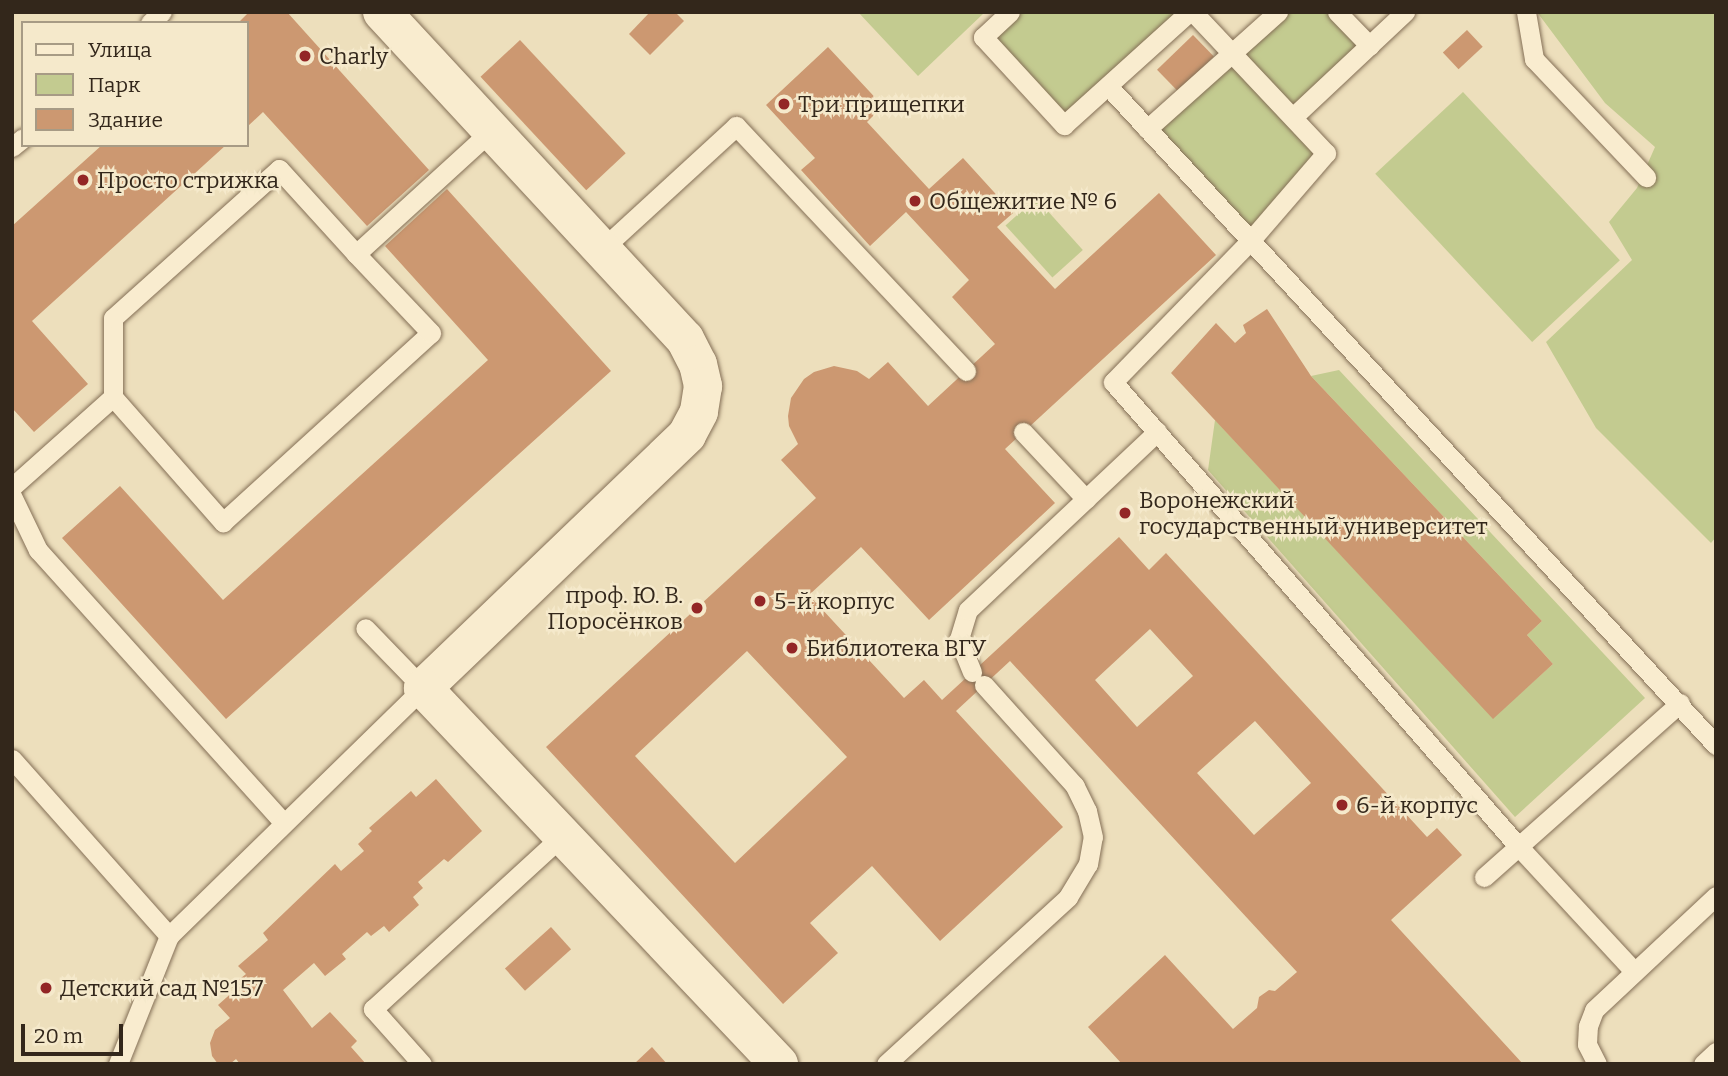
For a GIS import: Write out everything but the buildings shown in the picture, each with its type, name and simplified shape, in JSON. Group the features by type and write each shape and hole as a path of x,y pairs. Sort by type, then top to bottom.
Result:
{"street":[{"path":"382,12 685,339 698,364 703,386 699,412 687,435 423,688 779,1064"}],"lane":[{"path":"1010,12 983,37 1064,125 1191,12 1326,153 1251,240 1113,382 1519,847 1634,971"},
{"path":"1147,129 1278,12"},
{"path":"1337,12 1370,46"},
{"path":"1293,117 1405,12"},
{"path":"1526,12 1534,59 1646,177"},
{"path":"1108,86 1716,745"},
{"path":"602,249 736,126 966,371"},
{"path":"356,254 492,130"},
{"path":"279,169 356,254 430,332 223,522 113,397 113,318 279,169"},
{"path":"12,488 113,397"},
{"path":"1023,432 1086,499"},
{"path":"886,1064 1068,897 1088,864 1093,837 1087,811 1074,786 978,678 959,639 968,610 1157,432"},
{"path":"12,496 38,550 284,823"},
{"path":"118,1064 169,936 423,688 365,628"},
{"path":"1484,877 1680,703"},
{"path":"12,759 169,936"},
{"path":"422,1064 373,1009 564,835"},
{"path":"1597,1064 1587,1044 1588,1026 1594,1010 1716,896"},
{"path":"1703,1064 1716,1052"}],"green space":[{"path":"858,12 985,12 918,76"},
{"path":"1010,12 1189,12 1064,125 983,37"},
{"path":"1278,12 1337,12 1370,46 1293,117 1326,153 1251,240 1147,129"},
{"path":"1537,12 1716,12 1716,537 1711,543 1596,428 1546,342 1632,260 1609,222 1637,188 1655,147 1605,103"},
{"path":"1463,92 1620,260 1532,342 1375,174"},
{"path":"1036,198 1083,250 1052,277 1006,225"},
{"path":"1339,370 1645,698 1515,817 1208,470 1215,420 1493,718 1553,664 1527,635 1542,621 1311,376"}],"place":[{"name":"Charly","path":"305,56"},
{"name":"Три прищепки","path":"784,104"},
{"name":"Просто стрижка","path":"83,180"},
{"name":"Общежитие № 6","path":"915,201"},
{"name":"Воронежский государственный университет","path":"1125,513"},
{"name":"5-й корпус","path":"760,601"},
{"name":"проф. Ю. В. Поросёнков","path":"697,608"},
{"name":"Библиотека ВГУ","path":"792,648"},
{"name":"6-й корпус","path":"1342,805"},
{"name":"Детский сад №157","path":"46,988"}]}
